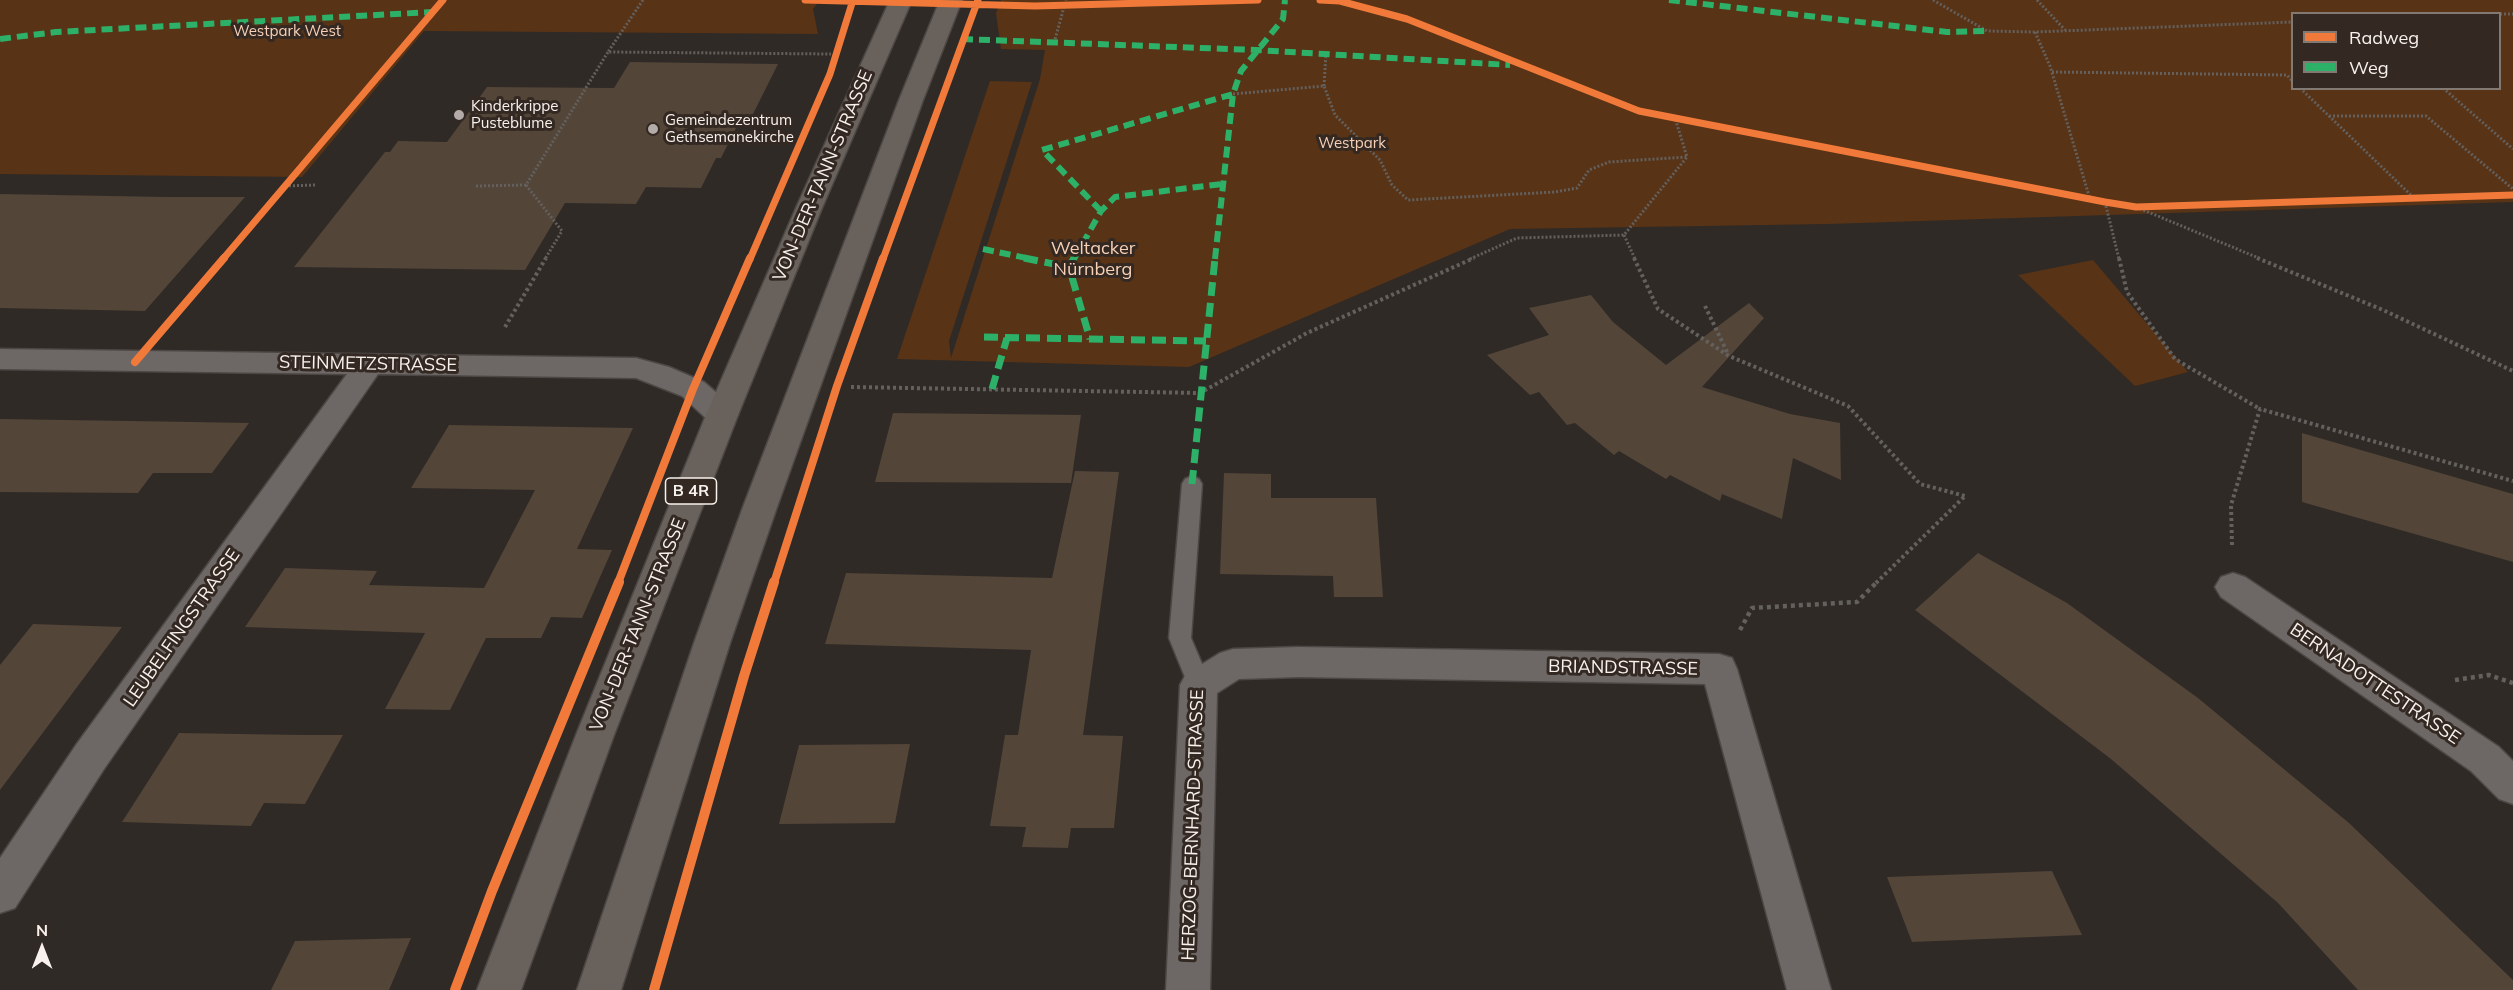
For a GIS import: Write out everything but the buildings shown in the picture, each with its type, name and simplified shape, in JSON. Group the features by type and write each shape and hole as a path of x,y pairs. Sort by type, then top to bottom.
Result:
{"main road":[{"name":"VON-DER-TANN-STRASSE","path":"499,990 595,735 722,415 814,196 901,0"},
{"path":"599,990 712,643 804,386 951,0"}],"street":[{"name":"STEINMETZSTRASSE","path":"0,359 636,368 658,374 693,389 722,415"},
{"name":"LEUBELFINGSTRASSE","path":"0,894 90,757 369,365"},
{"name":"BERNADOTTESTRASSE","path":"2233,587 2485,759 2513,787"},
{"name":"BRIANDSTRASSE","path":"1199,685 1233,664 1299,662 1719,669 1809,990"},
{"name":"HERZOG-BERNHARD-STRASSE","path":"1188,990 1199,685"}],"lane":[{"name":"HERZOG-BERNHARD-STRASSE","path":"1192,483 1180,638 1199,685"}],"path":[{"path":"526,185 643,0"},
{"path":"1054,43 1066,0"},
{"path":"1933,0 1987,31 2035,32 2291,22"},
{"path":"2037,0 2066,30"},
{"path":"2035,32 2052,72 2090,199"},
{"path":"608,52 835,54"},
{"path":"1326,53 1324,86 1335,115 1380,160 1392,185 1408,200 1566,190 1577,188 1589,170 1609,162 1688,157"},
{"path":"2052,72 2287,75 2291,80"},
{"path":"1233,94 1324,86"},
{"path":"2302,90 2415,199"},
{"path":"2445,90 2513,148"},
{"path":"2329,116 2426,116 2513,189"},
{"path":"1675,118 1688,157"},
{"path":"804,386 1200,393 1307,333 1517,238 1624,235 1688,157"},
{"path":"285,186 316,185"},
{"path":"476,186 526,185"},
{"path":"482,366 562,231 526,185"},
{"path":"2105,202 2127,292 2175,359 2260,409 2513,482"},
{"path":"2136,207 2383,309 2513,371"},
{"path":"1624,235 1658,309 1729,356 1848,406 1920,484 1965,496 1857,602 1752,609 1719,669"},
{"path":"1705,306 1729,356"},
{"path":"2233,587 2231,505 2260,409"}],"green space":[{"name":"Westpark West","path":"0,0 820,0 813,9 818,34 424,31 302,177 0,174"},
{"name":"Westpark","path":"1001,0 2513,0 2513,202 1828,224 1510,229 1189,367 897,359 990,81 1032,82 949,341 951,358 1040,79 1045,50 1001,49 996,13"},
{"path":"2093,260 2188,372 2135,386 2018,275"}],"marked path":[{"path":"1192,484 1233,94 1241,71 1283,19 1285,0"},
{"path":"1669,0 1947,32 1987,31"},
{"path":"0,39 56,32 433,12"},
{"path":"962,39 1256,50 1510,65"},
{"path":"1101,211 1042,150 1233,94"},
{"path":"1090,339 1069,267 1101,211 1115,197 1222,184"},
{"path":"983,249 1069,267"},
{"path":"984,337 1206,341"},
{"path":"992,389 1007,338"}],"cycle path":[{"path":"135,362 443,0"},
{"path":"805,0 1035,6 1258,0"},
{"path":"455,990 492,891 642,526 693,389 830,74 853,0"},
{"path":"654,990 744,676 837,386 978,0"},
{"path":"1320,0 1340,1 1407,19 1639,111 2105,202 2136,207 2513,195"}],"place":[{"name":"Kinderkrippe Pusteblume","path":"459,115"},
{"name":"Gemeindezentrum Gethsemanekirche","path":"653,129"}],"park label":[{"name":"Weltacker Nürnberg","path":"1093,259"}]}
